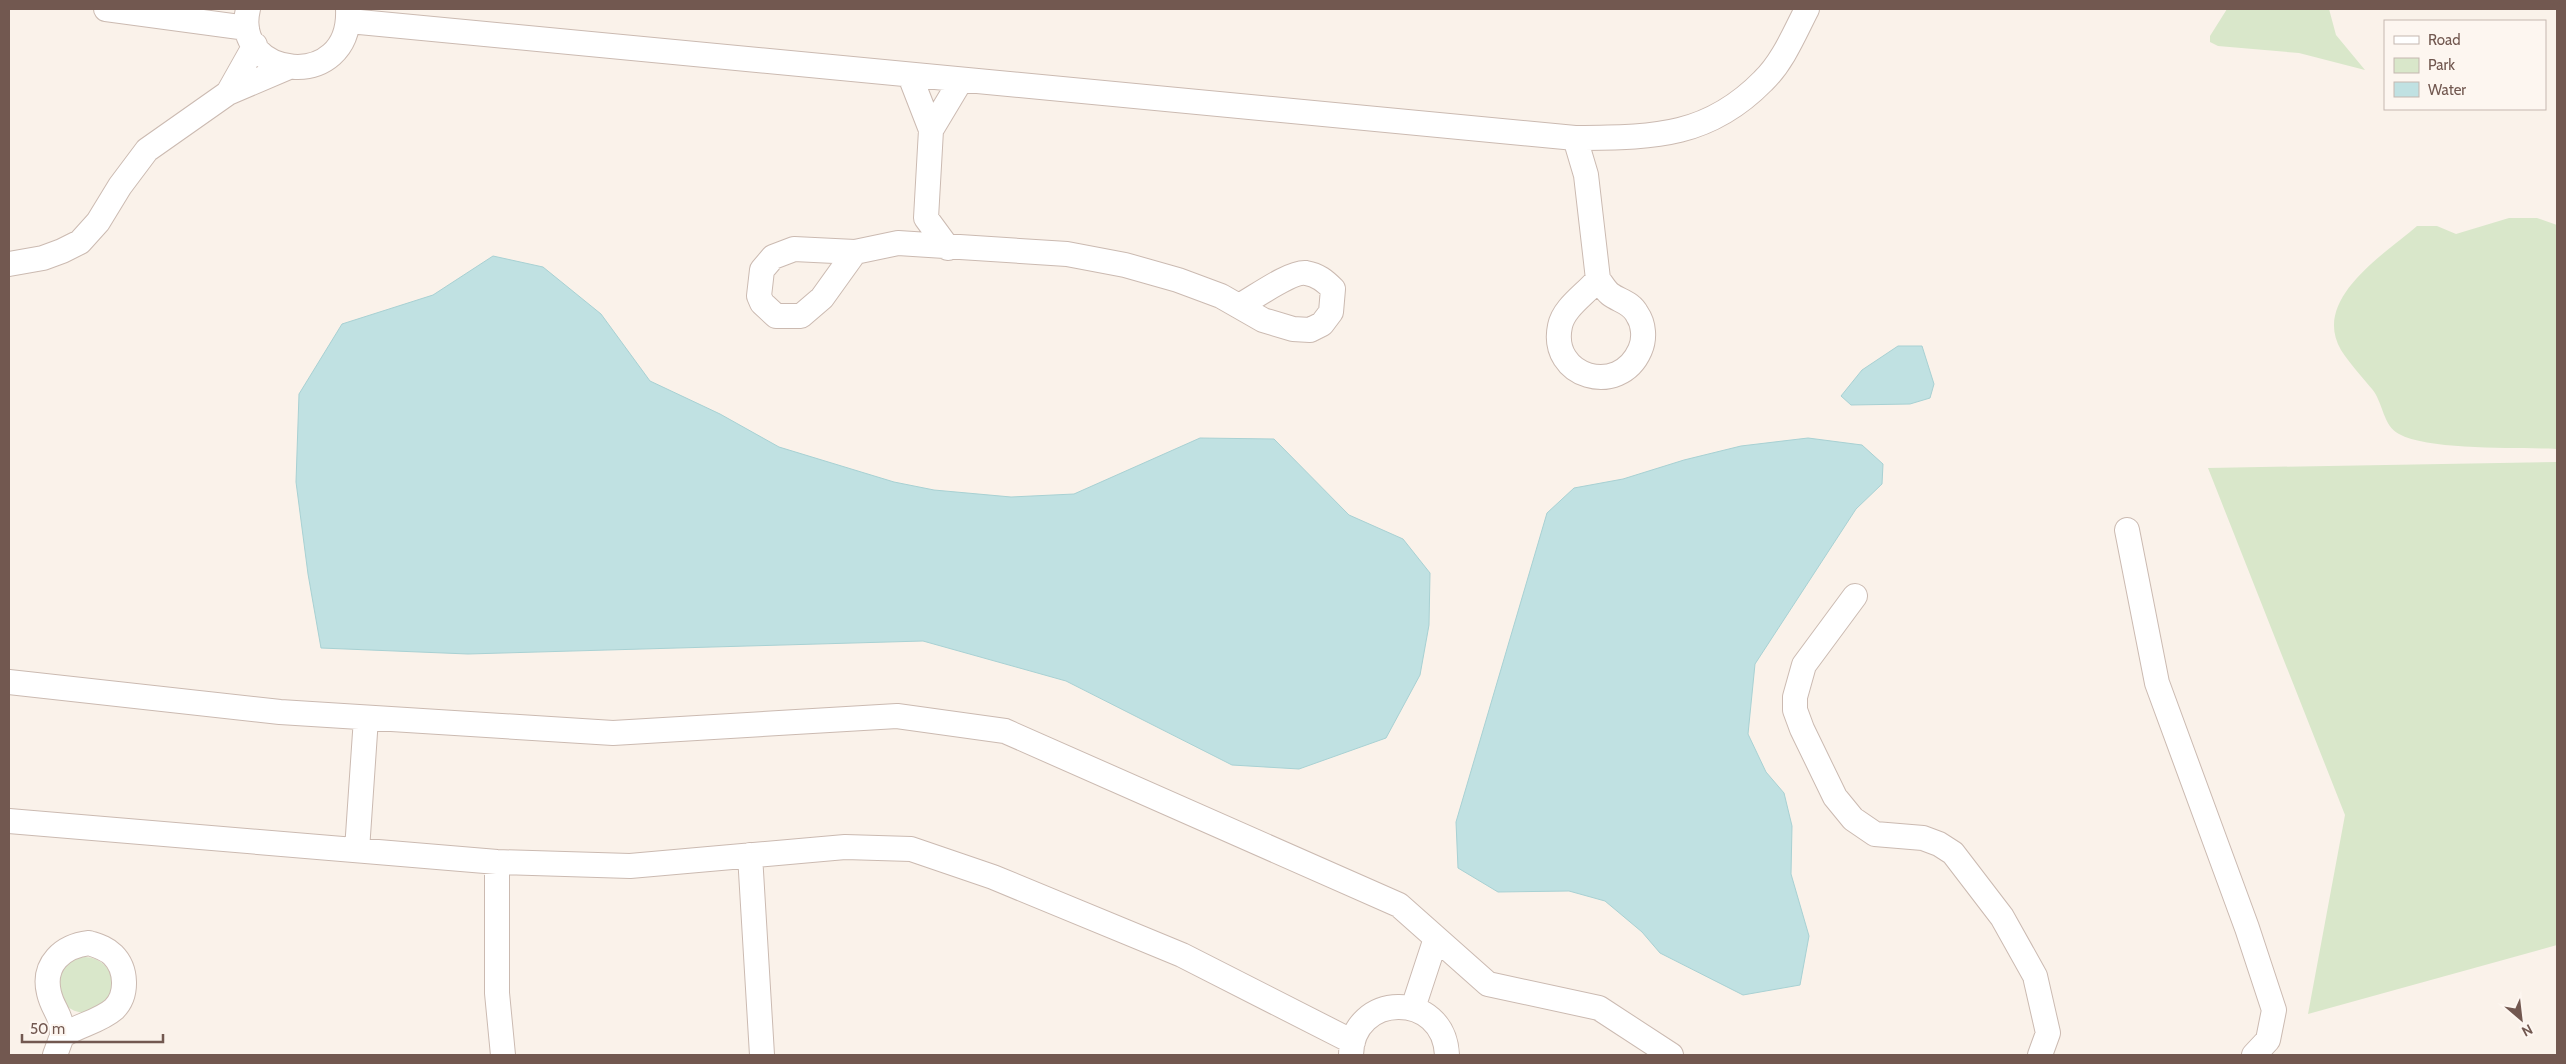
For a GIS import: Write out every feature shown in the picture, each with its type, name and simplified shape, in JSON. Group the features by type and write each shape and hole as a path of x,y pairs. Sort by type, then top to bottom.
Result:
{"street":[{"path":"106,9 250,27"},
{"path":"250,27 270,60 289,67 305,67 322,62 335,52 344,38 348,15 910,76 1575,138 1608,138 1647,137 1682,131 1716,116 1764,80 1790,42 1807,9"},
{"path":"228,93 250,27"},
{"path":"9,264 42,258 80,242 98,222 120,186 147,150 228,93 289,67"},
{"path":"910,76 931,130 926,218 948,248"},
{"path":"931,130 960,80"},
{"path":"1575,138 1586,175 1598,279"},
{"path":"1586,175 1608,138"},
{"path":"898,243 926,218"},
{"path":"855,252 898,243 948,248 1068,254 1125,265 1178,280 1221,296 1239,306"},
{"path":"2126,530 2157,682 2247,928 2274,1010 2268,1040 2254,1055"},
{"path":"1854,596 1804,665 1795,697 1795,710 1802,729 1835,797 1843,810 1852,819 1875,834 1923,838 1939,844 1953,853 2002,917 2035,976 2048,1033 2040,1055"},
{"path":"9,682 280,712 613,733 897,716 1005,731 1399,905 1488,984 1599,1008 1671,1055"},
{"path":"357,850 366,718"},
{"path":"9,821 496,862 630,866 846,847 911,849 993,877 1182,955 1352,1049 1363,1023 1380,1010 1391,1007 1413,1008 1432,1019 1439,1028 1444,1037 1447,1055"},
{"path":"750,855 762,1055"},
{"path":"496,862 497,993 503,1055"},
{"path":"1413,1008 1436,938"}],"green space":[{"path":"2227,9 2329,9 2336,35 2365,70 2299,53 2218,46 2210,42 2210,36"},
{"path":"2509,218 2537,218 2557,225 2557,449 2453,446 2413,439 2399,434 2386,420 2376,394 2341,350 2334,331 2336,313 2343,296 2371,264 2417,226 2437,226 2456,234"},
{"path":"2557,462 2557,945 2308,1014 2345,815 2208,468"},
{"path":"79,957 91,957 105,965 113,979 111,996 105,1005 91,1013 79,1013 69,1008 62,1001 57,991 57,979 62,969 69,962"}],"water":[{"path":"493,256 543,267 601,314 650,381 720,414 779,447 894,482 934,490 1011,497 1074,494 1200,438 1274,439 1349,515 1403,539 1430,573 1429,625 1420,675 1386,738 1299,769 1232,765 1066,681 923,641 468,654 321,648 308,574 296,482 299,394 342,324 433,295"},
{"path":"1898,346 1922,346 1934,384 1930,398 1910,404 1851,405 1841,396 1862,370"},
{"path":"1808,438 1862,445 1883,464 1882,484 1856,509 1755,664 1748,734 1766,772 1784,793 1792,826 1791,874 1809,936 1800,985 1743,995 1660,953 1642,932 1605,901 1569,891 1498,892 1458,868 1456,822 1547,513 1574,488 1623,479 1684,460 1741,446"}]}
